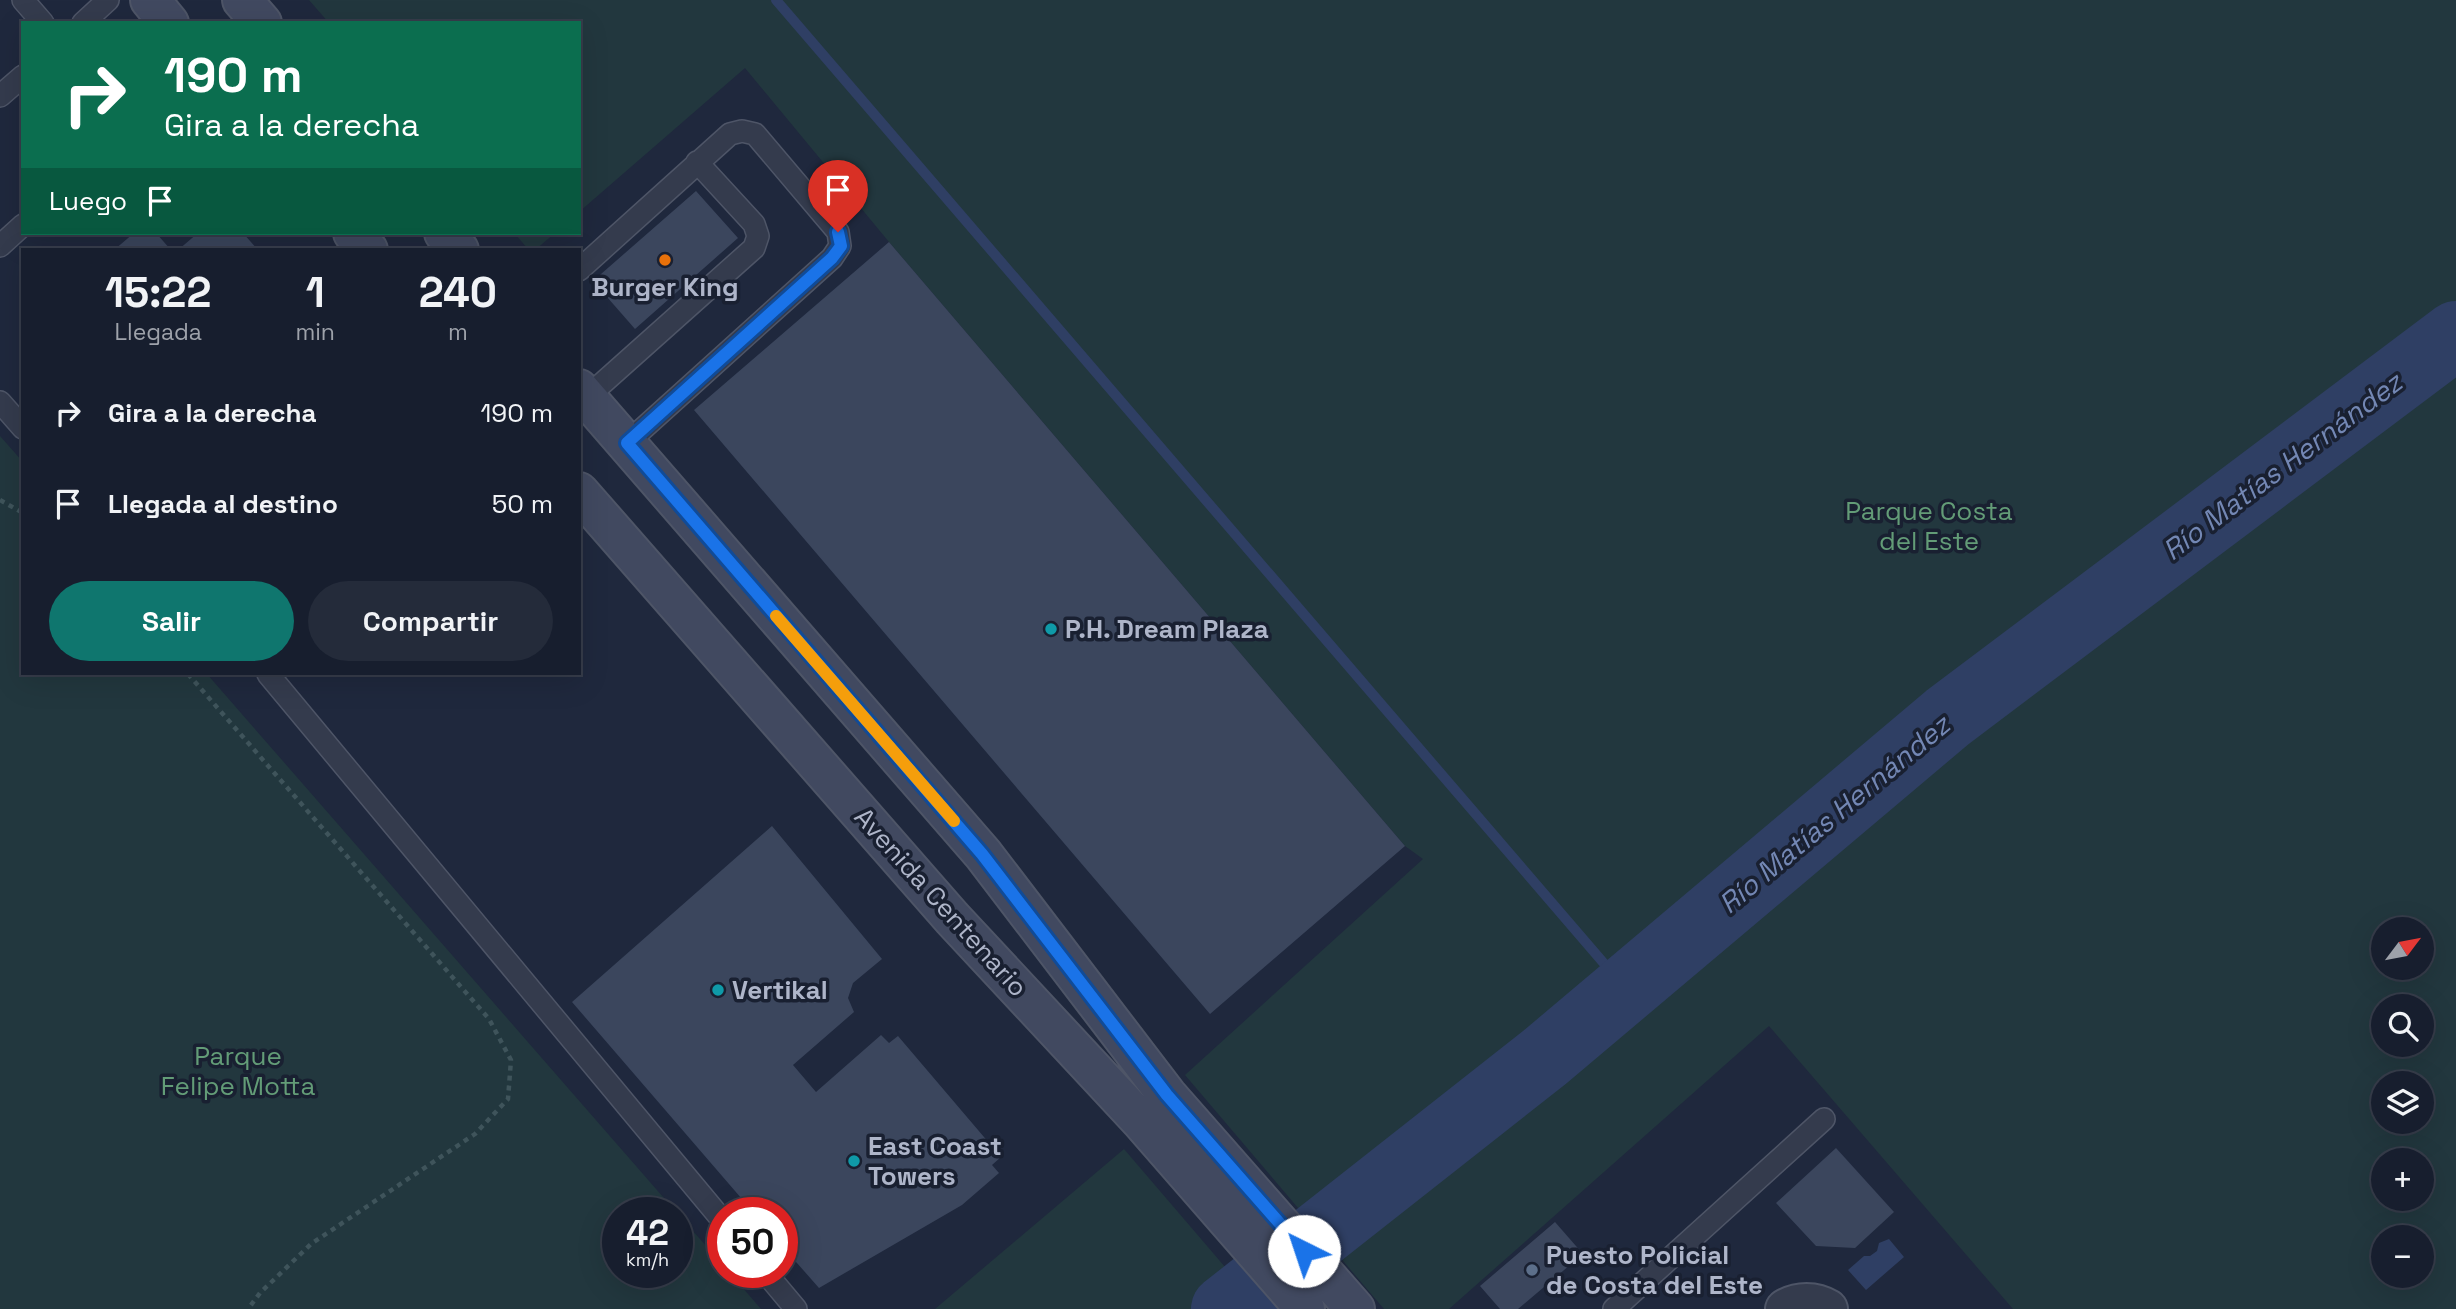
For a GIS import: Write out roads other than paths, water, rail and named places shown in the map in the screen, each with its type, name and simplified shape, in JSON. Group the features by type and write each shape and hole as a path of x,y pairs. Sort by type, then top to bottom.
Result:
{"main road":[{"path":"150,0 167,21"},
{"name":"Avenida Centenario","path":"583,393 982,854 1154,1108 1305,1309"},
{"name":"Avenida Centenario","path":"581,494 952,918 1154,1108 1355,1309"}],"street":[{"path":"1785,1309 1808,1303 1828,1309"}],"lane":[{"path":"23,0 41,21"},
{"path":"85,21 108,0"},
{"path":"0,96 21,78"},
{"path":"581,268 697,162 730,134 742,131 755,135 838,232 841,246 832,258 627,443"},
{"path":"583,393 754,248 758,236 754,224 697,162"},
{"path":"0,246 21,227"},
{"path":"0,402 21,426"},
{"path":"269,675 707,1202"},
{"path":"1614,1309 1824,1119"},
{"path":"778,1288 796,1309"}],"water":[{"path":"1889,1239 1904,1257 1866,1290 1848,1270 1864,1256 1870,1256 1877,1251 1879,1243"}],"waterway":[{"path":"776,0 1626,989"},
{"name":"Río Matías Hernández","path":"1225,1309 1545,1057 1948,717 2456,335"}],"place":[{"name":"Burger King","path":"665,260"},
{"name":"P.H. Dream Plaza","path":"1051,629"},
{"name":"Vertikal","path":"718,990"},
{"name":"East Coast Towers","path":"854,1161"},
{"name":"Puesto Policial de Costa del Este","path":"1532,1270"}],"park label":[{"name":"Parque Costa del Este","path":"1929,526"},
{"name":"Parque Felipe Motta","path":"238,1071"}]}
